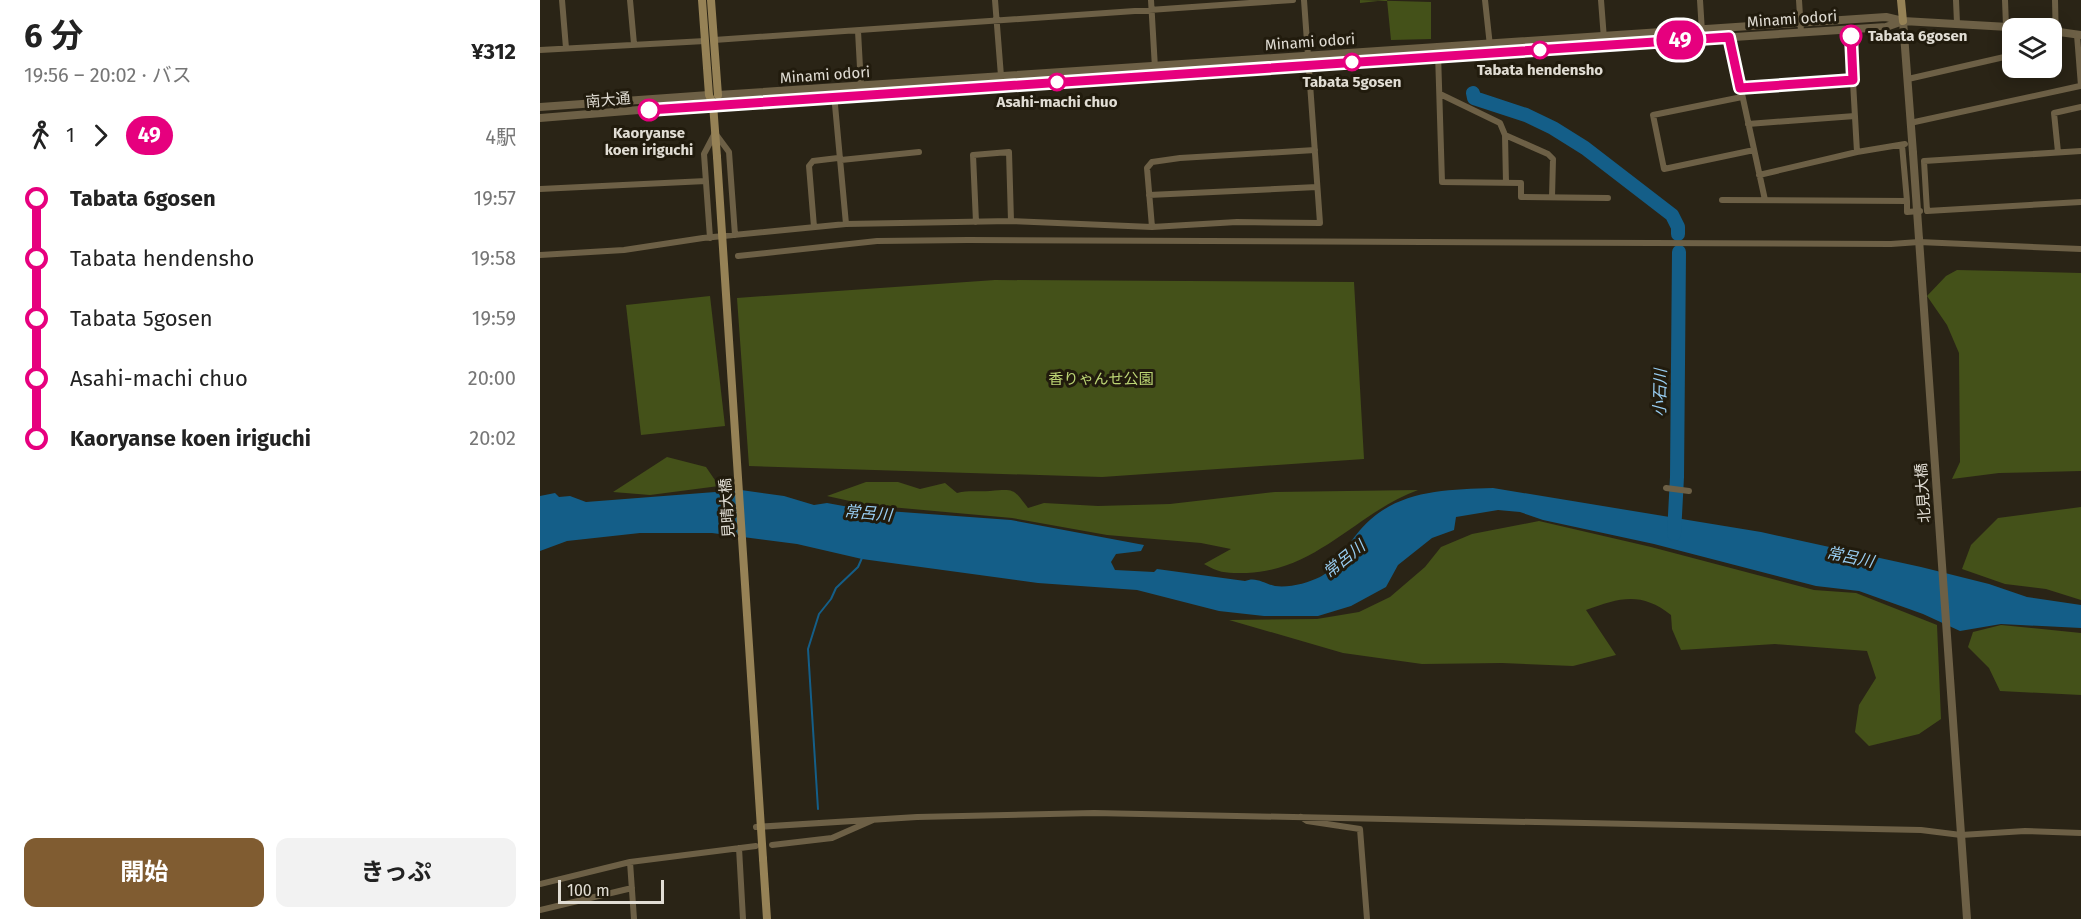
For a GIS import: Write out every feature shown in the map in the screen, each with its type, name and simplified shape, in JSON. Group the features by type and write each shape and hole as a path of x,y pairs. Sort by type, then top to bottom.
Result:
{"main road":[{"path":"702,0 705,41 714,95"},
{"path":"711,0 714,40 713,104"},
{"path":"1901,0 1903,21"},
{"name":"見晴大橋","path":"713,104 767,919"}],"street":[{"path":"562,0 566,48"},
{"path":"630,0 634,44"},
{"path":"995,0 1000,76"},
{"path":"1151,0 1156,75"},
{"path":"714,40 1293,0"},
{"path":"540,255 624,250 735,235 846,224 1011,220 1152,227 1237,222 1320,223 1304,0"},
{"path":"1485,0 1490,53"},
{"path":"1601,0 1605,45"},
{"path":"1700,0 1703,39"},
{"path":"1799,0 1802,32"},
{"path":"1956,0 1957,23"},
{"path":"2005,0 2006,18"},
{"path":"2054,18 2055,0"},
{"name":"Minami odori","path":"714,95 1886,17 1903,21 2002,26"},
{"name":"Minami odori","path":"713,104 1886,27 1903,21"},
{"name":"北見大橋","path":"1903,21 1967,919"},
{"path":"1727,28 1765,200"},
{"path":"1850,29 1857,152"},
{"path":"858,31 861,86"},
{"path":"1910,123 2081,86 2079,35 2062,32"},
{"path":"540,50 705,41"},
{"path":"1438,47 1442,182 1521,183 1521,197 1608,198"},
{"path":"1908,79 2002,58"},
{"path":"1740,88 1853,80"},
{"path":"833,88 846,224"},
{"path":"1440,94 1500,123 1505,135 1506,183"},
{"path":"540,107 714,95"},
{"path":"1742,97 1653,115 1664,169 1754,150"},
{"name":"南大通","path":"540,118 713,104"},
{"path":"2058,152 2054,113 2081,107"},
{"path":"1748,124 1855,116"},
{"path":"710,238 704,154 715,133 729,152 735,235"},
{"path":"1505,135 1548,154 1553,159 1552,197"},
{"path":"1759,175 1857,152 1912,143"},
{"path":"1902,145 1908,212 2081,202"},
{"path":"1152,227 1147,168 1152,162 1180,158 1315,150"},
{"path":"1927,211 1924,161 2081,151"},
{"path":"814,227 809,166 813,162 919,152"},
{"path":"976,222 973,154 1009,152 1011,220"},
{"path":"540,189 706,181"},
{"path":"1149,195 1317,187"},
{"path":"1722,200 1907,201"},
{"path":"738,256 877,241 968,240 1891,244 1919,242 2081,249"},
{"path":"1666,488 1689,492"},
{"path":"756,827 874,819 1038,813 1301,816 1921,830 1961,833 2025,831 2081,833"},
{"path":"1301,816 1307,821 1360,829 1367,919"},
{"path":"772,845 832,838 874,819"},
{"path":"540,884 630,862 756,846"},
{"path":"739,848 743,919"},
{"path":"630,862 634,919"},
{"path":"540,909 632,888"}],"green space":[{"path":"1360,0 1382,1 1360,3"},
{"path":"1387,1 1431,2 1431,39 1391,40"},
{"path":"1957,270 2081,273 2081,471 1999,473 1952,479 1960,462 1959,353 1947,325 1927,296 1946,276"},
{"name":"香りゃんせ公園","path":"995,280 1354,282 1364,459 1102,477 749,466 737,298"},
{"path":"710,296 725,426 641,435 626,305"},
{"path":"667,457 706,467 719,486 650,495 613,492"},
{"path":"866,482 898,482 920,489 945,483 957,493 1009,490 1016,493 1028,508 1044,503 1098,506 1170,504 1275,492 1418,490 1375,512 1336,539 1295,562 1272,570 1235,573 1220,571 1204,564 1231,549 1201,543 1107,535 1012,518 868,505 827,496"},
{"path":"2081,507 2081,600 2046,589 2005,584 1962,569 1971,545 1998,518"},
{"path":"1539,521 1651,547 1814,590 1856,593 1937,625 1941,719 1919,734 1869,746 1855,732 1859,705 1876,678 1867,651 1775,644 1681,650 1672,629 1671,615 1650,602 1640,600 1619,600 1586,610 1616,655 1573,666 1502,663 1422,664 1343,653 1229,620 1317,619 1359,612 1390,597 1425,567 1441,547 1472,534"},
{"path":"2001,625 2081,633 2081,695 2000,691 1989,668 1968,647 1973,632"}],"water":[{"name":"常呂川","path":"1493,488 1761,532 1921,567 1989,584 2027,597 2081,605 2081,628 2001,624 1960,631 1923,614 1859,591 1816,586 1654,544 1543,520 1520,512 1498,510 1456,517 1454,530 1432,538 1398,565 1386,587 1351,606 1318,616 1264,616 1219,611 1137,590 1038,583 862,559 797,544 712,533 640,533 567,541 540,551 540,496 555,493 559,497 570,496 586,502 741,490 784,496 814,505 827,503 860,509 1011,520 1144,545 1141,551 1116,554 1111,562 1115,570 1154,572 1157,569 1245,581 1257,580 1275,586 1286,586 1310,581 1326,573 1336,564 1356,535 1370,520 1401,501 1436,492"}],"waterway":[{"name":"小石川","path":"1473,93 1474,98 1526,115 1553,128 1585,148 1672,215 1678,227 1678,234"},
{"name":"小石川","path":"1674,534 1677,477 1679,252"},
{"path":"818,809 808,649 819,614 831,599 836,588 858,567 862,558"}],"bus line":[{"name":"49","path":"649,110 1729,37 1740,88 1853,80 1851,36"}],"place":[{"name":"Tabata 6gosen","path":"1851,36"},
{"name":"Tabata hendensho","path":"1540,50"},
{"name":"Tabata 5gosen","path":"1352,62"},
{"name":"Asahi-machi chuo","path":"1057,82"},
{"name":"Kaoryanse koen iriguchi","path":"649,110"}]}
